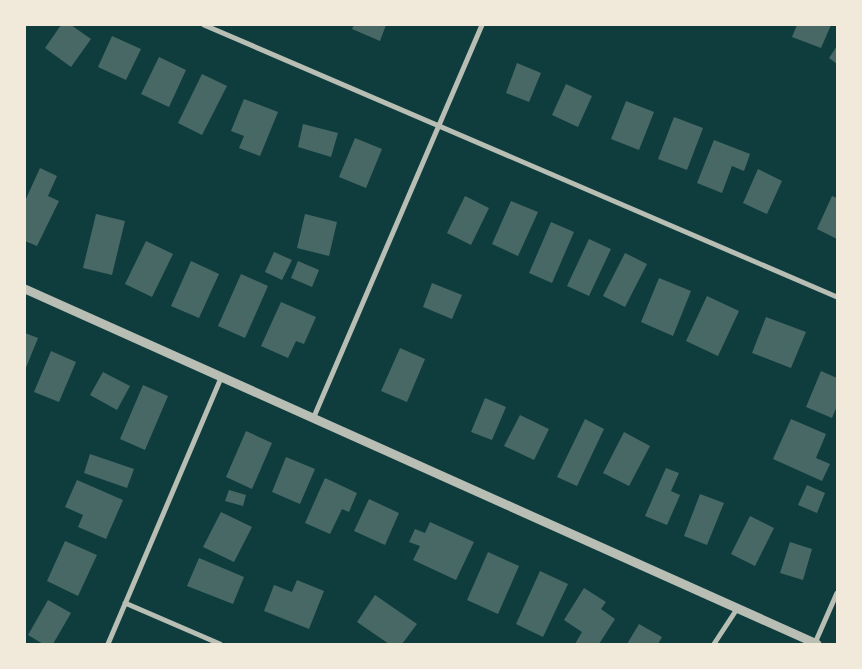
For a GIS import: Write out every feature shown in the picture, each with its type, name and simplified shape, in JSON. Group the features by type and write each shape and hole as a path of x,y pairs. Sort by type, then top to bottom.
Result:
{"street":[{"path":"204,25 837,297"},
{"path":"313,419 482,25"},
{"path":"25,289 816,644 837,593"},
{"path":"108,644 221,378"},
{"path":"125,603 220,644"},
{"path":"714,644 737,609"}],"building":[{"path":"61,25 71,25 91,39 71,67 45,48"},
{"path":"354,25 386,25 380,41 352,29"},
{"path":"797,25 831,25 821,48 792,37"},
{"path":"112,36 141,49 126,80 98,67"},
{"path":"837,46 837,64 829,58"},
{"path":"159,57 186,70 169,107 141,94"},
{"path":"517,63 541,73 529,102 506,93"},
{"path":"202,74 227,86 202,135 178,123"},
{"path":"566,84 592,96 578,127 552,115"},
{"path":"244,99 278,112 260,156 239,148 244,136 231,131"},
{"path":"626,101 654,112 639,150 611,139"},
{"path":"674,117 703,128 687,170 658,159"},
{"path":"303,124 338,133 331,157 298,147"},
{"path":"355,138 382,149 366,188 339,177"},
{"path":"714,140 750,154 744,171 732,166 722,193 697,183"},
{"path":"40,168 57,176 48,196 59,201 37,246 25,241 25,201"},
{"path":"758,169 782,181 767,214 743,203"},
{"path":"465,196 489,208 471,245 447,233"},
{"path":"832,196 837,198 837,239 817,229"},
{"path":"511,201 538,212 518,256 492,244"},
{"path":"96,214 125,221 112,275 83,268"},
{"path":"305,214 337,222 329,256 297,248"},
{"path":"551,222 574,232 552,283 529,273"},
{"path":"589,239 611,249 589,296 567,286"},
{"path":"146,241 173,254 152,297 125,284"},
{"path":"274,252 292,260 282,280 265,272"},
{"path":"625,253 647,264 625,307 603,296"},
{"path":"191,261 219,274 199,318 171,306"},
{"path":"298,261 319,270 312,287 291,278"},
{"path":"241,274 268,286 245,338 218,326"},
{"path":"659,278 691,291 673,336 641,322"},
{"path":"432,283 462,295 452,319 423,307"},
{"path":"707,296 739,311 718,356 686,341"},
{"path":"281,302 316,317 304,344 296,341 288,358 261,346"},
{"path":"766,317 806,332 791,368 752,353"},
{"path":"25,333 38,338 25,370"},
{"path":"400,348 425,359 407,402 381,391"},
{"path":"51,351 76,362 59,402 34,392"},
{"path":"821,371 837,378 837,406 832,418 806,407"},
{"path":"103,372 130,386 117,410 90,395"},
{"path":"143,385 168,396 145,450 120,439"},
{"path":"485,398 506,407 492,440 471,432"},
{"path":"520,415 549,429 534,460 504,446"},
{"path":"585,419 604,429 577,486 557,477"},
{"path":"791,419 826,434 816,458 830,464 822,481 773,459"},
{"path":"246,431 272,443 252,489 226,477"},
{"path":"624,432 650,446 629,486 603,473"},
{"path":"90,454 134,469 127,488 84,473"},
{"path":"286,457 315,469 300,504 272,492"},
{"path":"666,468 679,473 671,491 680,495 667,525 645,516"},
{"path":"325,478 357,493 349,512 342,509 330,534 305,523"},
{"path":"77,480 123,500 106,539 78,527 83,515 65,507"},
{"path":"807,485 825,493 817,513 798,505"},
{"path":"229,490 246,495 243,506 225,501"},
{"path":"700,494 724,503 707,545 684,536"},
{"path":"369,499 399,513 385,545 354,531"},
{"path":"221,512 252,527 234,562 203,547"},
{"path":"750,516 774,528 755,566 731,554"},
{"path":"430,522 474,542 456,580 413,560 420,546 409,542 415,529 425,533"},
{"path":"65,541 97,555 78,596 47,581"},
{"path":"790,542 812,549 803,580 780,573"},
{"path":"488,552 519,566 498,614 467,600"},
{"path":"199,558 244,577 233,604 187,586"},
{"path":"540,571 568,584 543,637 516,624"},
{"path":"297,580 324,591 309,629 264,611 274,585 292,592"},
{"path":"584,588 606,602 601,609 615,619 599,644 575,644 582,632 564,620"},
{"path":"375,595 417,624 402,644 389,644 357,622"},
{"path":"48,600 71,613 53,644 43,644 28,635"},
{"path":"639,624 662,637 658,644 627,644"}]}
